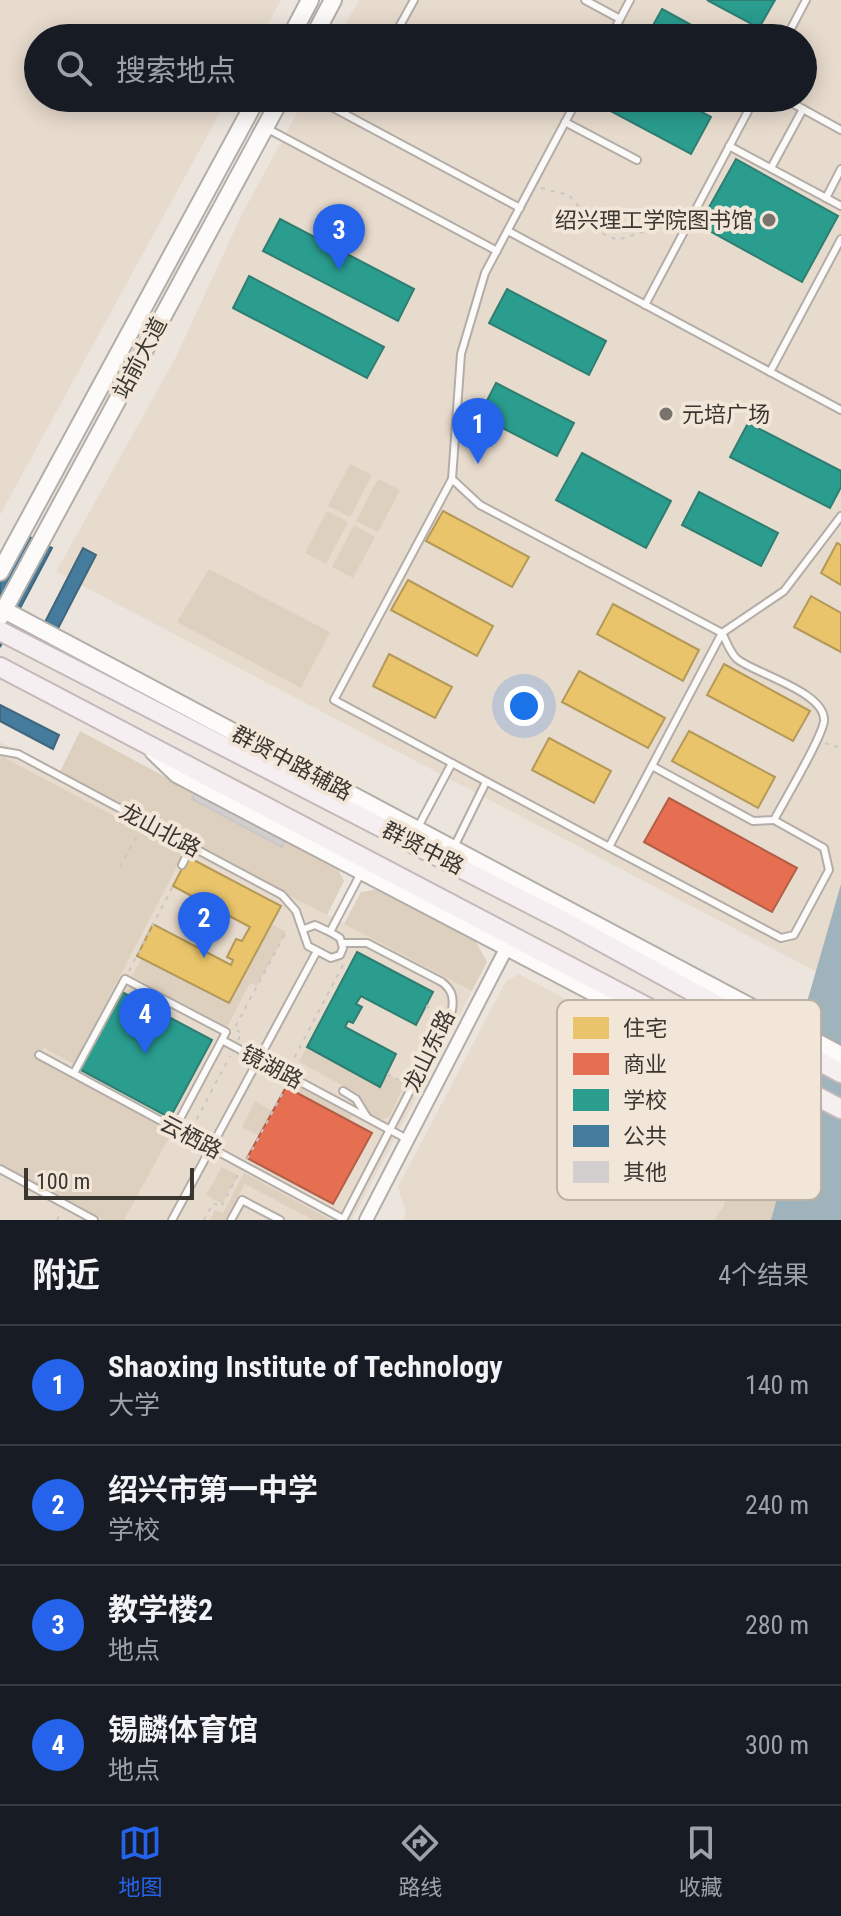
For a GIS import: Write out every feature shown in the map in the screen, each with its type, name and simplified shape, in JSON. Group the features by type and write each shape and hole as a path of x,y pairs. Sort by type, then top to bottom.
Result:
{"main road":[{"path":"297,24 310,0"},
{"path":"320,24 333,0"},
{"name":"站前大道","path":"0,572 249,112"},
{"name":"站前大道","path":"2,614 273,112"},
{"name":"群贤中路辅路","path":"2,614 416,829 724,1000"},
{"name":"群贤中路","path":"0,631 718,1000"},
{"name":"群贤中路","path":"0,667 633,1000"},
{"name":"群贤中路辅路","path":"821,1048 841,1055"},
{"name":"群贤中路","path":"821,1059 841,1073"},
{"name":"群贤中路","path":"821,1099 841,1109"}],"street":[{"path":"138,740 176,776 603,1000"},
{"path":"366,1220 506,949"}],"lane":[{"path":"401,24 414,0"},
{"path":"585,0 620,19"},
{"path":"617,24 630,0"},
{"path":"793,24 806,0"},
{"path":"341,112 520,208"},
{"path":"570,112 485,273 461,354 452,479 334,700 781,938 794,935 829,870 824,848 774,820 753,821 652,766"},
{"path":"645,305 747,112"},
{"path":"771,168 801,112"},
{"path":"808,112 841,130"},
{"path":"565,122 637,160"},
{"path":"265,127 497,251"},
{"path":"729,146 841,206"},
{"path":"826,198 841,169"},
{"path":"508,231 841,410"},
{"path":"770,372 841,239"},
{"path":"452,479 480,505 722,633 736,658 804,694 820,706 824,721 774,820"},
{"path":"609,847 722,633 784,591 841,516"},
{"name":"龙山北路","path":"0,751 18,754 282,895 296,911 308,946 317,951"},
{"path":"416,829 452,763"},
{"path":"453,849 486,782"},
{"path":"182,865 191,847"},
{"path":"330,932 361,873"},
{"path":"172,1220 317,951 331,958 340,955 343,948 340,938 315,925 304,929"},
{"name":"龙山东路","path":"342,943 367,943 442,982 451,989 454,999 449,1017 343,1220"},
{"path":"74,1073 125,979"},
{"name":"镜湖路","path":"125,979 226,1032 222,1040 234,1047 408,1139"},
{"path":"175,1128 222,1040"},
{"name":"云栖路","path":"39,1055 343,1220"},
{"path":"343,1091 356,1099 368,1118"},
{"path":"0,1169 94,1220"},
{"path":"231,1220 242,1200 280,1220"}],"path":[{"path":"532,185 569,195 601,233 618,240 658,227 684,231"},
{"path":"817,738 834,747 841,745"},
{"path":"120,867 144,822"},
{"path":"125,979 173,886"},
{"path":"188,1135 242,1033 234,1029 286,932"},
{"path":"204,1220 213,1203 221,1207 286,1087 281,1084 345,961"},
{"path":"426,1006 449,1017"},
{"path":"387,1074 412,1087"}],"shaded area":[{"path":"0,0 281,0 268,24 24,24 24,112 220,112 0,515"},
{"path":"359,0 841,0 841,884 817,972 56,572 176,357 242,214 297,112 817,112 817,24 346,24"},
{"path":"350,464 372,475 350,517 328,506"},
{"path":"378,479 400,490 378,532 356,521"},
{"path":"327,511 348,522 326,564 305,553"},
{"path":"354,525 375,537 353,578 332,567"},
{"path":"209,569 330,632 301,688 177,622"},
{"path":"80,731 195,793 193,800 281,847 285,840 336,866 344,881 327,915 58,776"},
{"path":"0,742 472,991 352,1220 0,1220"},
{"path":"0,758 184,853 74,1064 44,1048 36,1058 172,1132 124,1220 104,1220 0,1163"},
{"path":"379,889 475,940 487,962 472,991 344,924 361,892"},
{"path":"271,924 286,932 257,986 250,983 227,1027 132,976 142,958 229,1002"},
{"path":"519,974 567,1000 557,1000 557,1200 725,1200 714,1220 403,1220 406,1214 398,1187 506,981"},
{"path":"307,1047 380,1087 387,1074 405,1083 389,1117 380,1120 371,1115 358,1094 299,1062"},
{"path":"294,1083 353,1115 349,1121 291,1089"},
{"path":"255,1101 272,1111 259,1136 242,1127"},
{"path":"821,1135 841,1145 841,1220 714,1220 725,1200 821,1200"},
{"path":"222,1167 238,1175 222,1204 206,1195"},
{"path":"244,1173 331,1220 313,1220 245,1184 225,1220 210,1220 215,1210 223,1213"}],"water":[{"path":"841,884 841,1220 771,1220 777,1200 821,1200 821,1000 808,1000"}],"building: 住宅":[{"path":"443,511 529,557 512,587 426,541"},
{"path":"837,543 841,545 841,585 821,573"},
{"path":"408,580 493,626 477,656 391,610"},
{"path":"811,596 841,613 841,652 794,627"},
{"path":"613,604 699,650 683,681 597,634"},
{"path":"389,654 452,687 435,718 373,686"},
{"path":"724,664 810,711 793,741 707,695"},
{"path":"579,671 665,718 648,748 562,702"},
{"path":"689,731 775,777 758,808 672,761"},
{"path":"549,738 611,771 594,803 532,770"},
{"path":"188,857 281,906 229,1003 137,956 153,924 231,965 233,960 227,957 236,939 242,941 250,927 173,886"}],"building: 商业":[{"path":"669,798 797,868 772,912 644,842"},
{"path":"286,1087 372,1133 333,1204 247,1158"}],"building: 学校":[{"path":"707,0 775,0 761,24 752,24"},
{"path":"662,9 689,24 654,24"},
{"path":"613,112 702,112 711,117 691,154"},
{"name":"绍兴理工学院图书馆","path":"736,159 838,216 802,282 699,225"},
{"path":"280,219 414,289 398,321 263,251"},
{"path":"249,276 384,347 367,378 233,308"},
{"path":"507,289 606,341 589,375 489,323"},
{"path":"496,383 574,423 557,456 479,416"},
{"path":"748,423 841,471 841,487 830,508 730,457"},
{"path":"582,453 671,501 646,548 556,500"},
{"path":"699,492 778,533 761,566 682,525"},
{"path":"357,952 433,992 416,1025 361,996 356,1004 362,1007 353,1023 348,1021 345,1027 396,1054 380,1087 307,1047"},
{"path":"120,991 212,1040 170,1118 79,1069"}],"building: 公共":[{"path":"21,533 52,548 18,612 43,626 83,548 96,555 50,644 12,623 0,647 0,577"},
{"path":"0,705 59,735 53,749 0,721"}],"building: 其他":[{"path":"195,793 285,840 282,847 192,799"}],"place":[{"name":"绍兴理工学院图书馆","path":"769,220"},
{"name":"教学楼2","path":"339,270"},
{"name":"元培广场","path":"666,414"},
{"name":"Shaoxing Institute of Technology","path":"478,464"},
{"name":"绍兴市第一中学","path":"204,958"},
{"name":"锡麟体育馆","path":"145,1054"}]}
